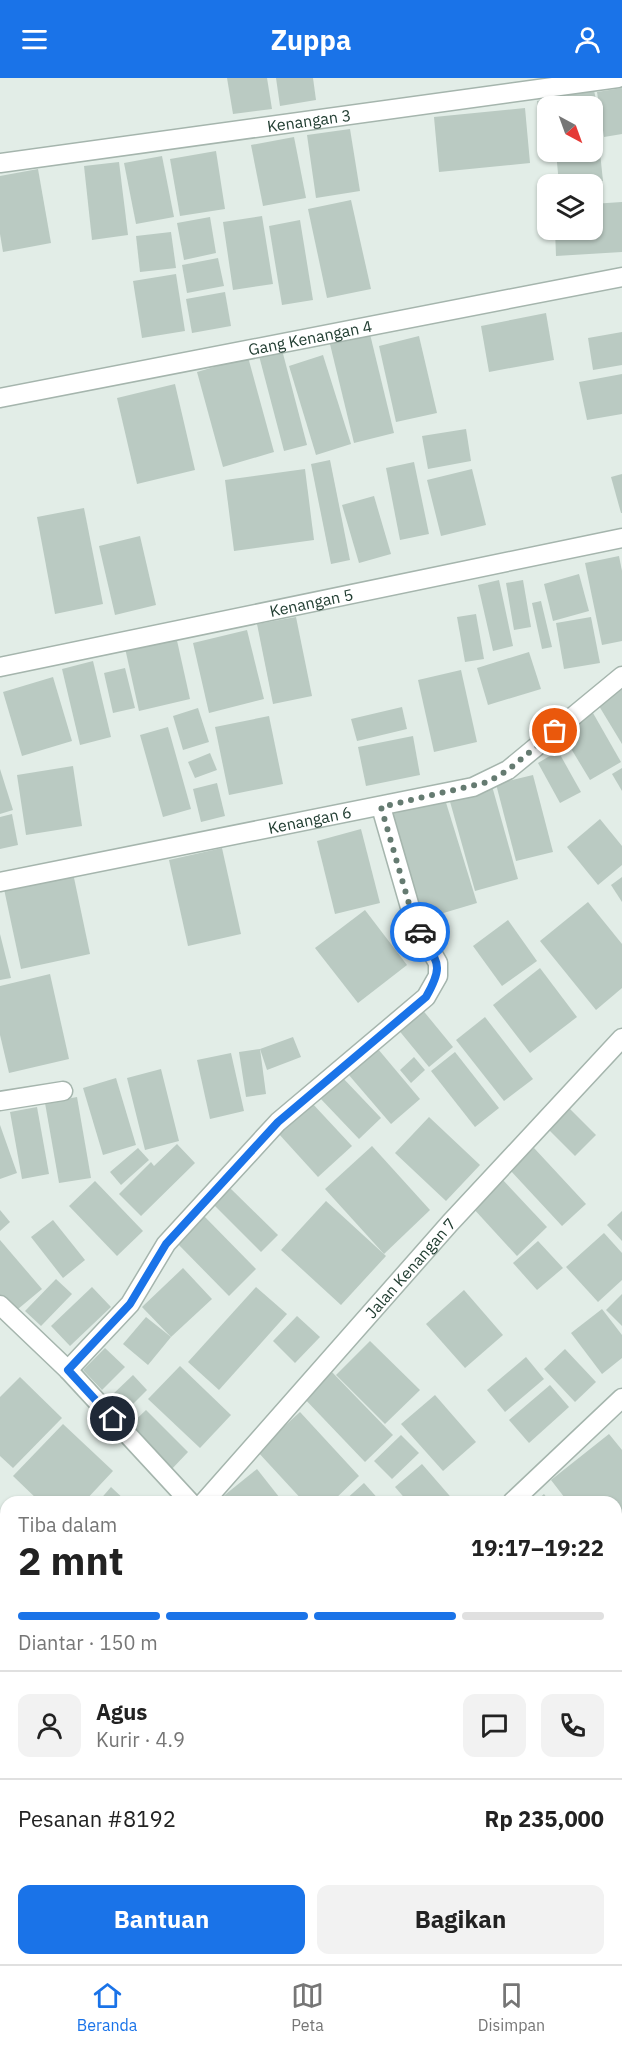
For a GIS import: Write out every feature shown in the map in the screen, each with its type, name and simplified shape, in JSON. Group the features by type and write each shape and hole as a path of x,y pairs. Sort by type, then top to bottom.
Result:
{"street":[{"name":"Kenangan 3","path":"0,163 618,78"},
{"name":"Gang Kenangan 4","path":"0,398 622,278"},
{"name":"Kenangan 5","path":"0,667 622,538"},
{"name":"Kenangan 6","path":"0,882 381,807 488,782 508,770 622,676"},
{"path":"68,1370 130,1304 166,1244 207,1196 278,1122 426,997 438,976 438,963 414,921 381,807"},
{"name":"Jalan Kenangan 7","path":"209,1496 450,1223 622,1038"},
{"path":"0,1101 63,1091"},
{"path":"0,1305 68,1370 184,1496"},
{"path":"518,1496 622,1398"}],"building":[{"path":"227,78 267,78 272,109 233,114"},
{"path":"276,78 313,78 316,100 280,106"},
{"path":"622,88 622,134 604,137 603,96 598,96 597,92"},
{"path":"594,90 595,96 563,96"},
{"path":"525,108 530,163 439,172 434,117"},
{"path":"350,129 360,191 316,198 307,135"},
{"path":"294,137 306,198 263,206 251,145"},
{"path":"216,151 225,209 180,216 170,159"},
{"path":"162,156 174,217 136,224 124,163"},
{"path":"119,162 128,235 92,240 84,166"},
{"path":"557,162 601,162 602,174 558,174"},
{"path":"38,169 51,243 3,252 0,234 0,176"},
{"path":"351,200 371,289 327,298 308,209"},
{"path":"622,202 622,252 556,256 555,240 603,240 603,203"},
{"path":"262,216 273,284 233,290 223,222"},
{"path":"210,217 216,253 184,260 177,223"},
{"path":"300,220 313,300 282,305 269,226"},
{"path":"171,232 176,268 140,272 136,236"},
{"path":"218,258 224,286 187,293 182,265"},
{"path":"176,274 185,331 142,338 133,281"},
{"path":"225,292 231,326 192,333 186,299"},
{"path":"546,313 554,360 489,372 481,326"},
{"path":"369,330 394,433 354,443 329,340"},
{"path":"622,332 622,365 593,370 588,338"},
{"path":"419,336 437,413 396,422 379,346"},
{"path":"281,346 307,445 284,451 258,352"},
{"path":"323,355 351,444 316,455 289,366"},
{"path":"248,357 274,452 223,467 197,372"},
{"path":"622,374 622,414 587,420 579,382"},
{"path":"175,384 195,470 137,484 117,398"},
{"path":"466,429 471,461 428,469 422,436"},
{"path":"330,460 350,560 331,564 311,464"},
{"path":"414,462 429,534 400,540 386,468"},
{"path":"305,469 314,540 234,551 225,480"},
{"path":"472,469 486,525 441,536 427,480"},
{"path":"622,474 622,513 621,513 611,477"},
{"path":"374,496 391,554 359,563 342,505"},
{"path":"84,508 103,604 55,614 37,517"},
{"path":"140,536 156,605 115,615 99,546"},
{"path":"619,556 622,571 622,641 602,645 585,563"},
{"path":"579,574 589,611 553,621 544,584"},
{"path":"499,580 513,646 493,651 478,585"},
{"path":"523,580 531,627 514,630 506,583"},
{"path":"541,601 552,647 542,649 532,603"},
{"path":"476,614 484,659 465,662 457,617"},
{"path":"296,617 312,696 273,704 257,624"},
{"path":"591,617 600,663 564,669 556,623"},
{"path":"247,630 264,699 209,713 193,643"},
{"path":"176,636 190,699 139,711 125,648"},
{"path":"529,652 541,689 488,705 477,668"},
{"path":"93,661 111,737 80,745 62,669"},
{"path":"125,668 135,708 113,713 104,673"},
{"path":"461,670 477,742 434,752 418,680"},
{"path":"53,677 72,741 22,756 3,692"},
{"path":"622,686 622,744 596,701"},
{"path":"402,707 407,729 357,741 351,719"},
{"path":"198,708 209,742 183,750 173,716"},
{"path":"593,713 621,762 590,780 561,732"},
{"path":"269,716 283,784 229,795 215,727"},
{"path":"168,727 191,809 163,817 140,735"},
{"path":"413,736 420,775 366,786 358,747"},
{"path":"558,751 581,792 560,803 538,763"},
{"path":"210,753 217,770 195,778 188,762"},
{"path":"73,766 82,826 26,835 17,775"},
{"path":"622,768 622,791 612,774"},
{"path":"0,769 13,810 0,814"},
{"path":"533,775 553,852 516,861 496,784"},
{"path":"217,783 225,816 201,822 193,789"},
{"path":"492,786 518,879 475,891 449,798"},
{"path":"444,796 477,903 420,920 388,814"},
{"path":"12,814 18,845 0,849 0,817"},
{"path":"600,819 622,846 622,865 598,885 567,847"},
{"path":"361,829 380,903 335,914 317,841"},
{"path":"222,848 241,934 188,946 169,860"},
{"path":"73,873 90,954 21,969 4,889"},
{"path":"622,877 622,902 611,885"},
{"path":"588,902 622,944 622,988 596,1010 540,941"},
{"path":"365,910 407,965 358,1003 315,948"},
{"path":"508,920 537,961 502,986 473,946"},
{"path":"0,934 11,978 0,980"},
{"path":"540,968 577,1017 530,1053 493,1005"},
{"path":"50,974 69,1059 9,1073 0,1035 0,986"},
{"path":"421,1008 453,1047 429,1067 397,1028"},
{"path":"485,1017 533,1079 504,1101 456,1040"},
{"path":"293,1037 301,1057 267,1070 260,1049"},
{"path":"260,1049 266,1094 246,1097 239,1052"},
{"path":"378,1049 420,1099 391,1124 348,1074"},
{"path":"455,1052 499,1108 475,1127 431,1071"},
{"path":"231,1053 244,1111 210,1119 197,1060"},
{"path":"414,1057 425,1070 411,1083 400,1070"},
{"path":"161,1069 179,1141 145,1150 127,1078"},
{"path":"341,1076 381,1118 359,1139 319,1097"},
{"path":"116,1078 136,1145 103,1155 83,1088"},
{"path":"77,1097 91,1178 59,1183 45,1103"},
{"path":"311,1102 352,1146 318,1177 278,1133"},
{"path":"37,1107 49,1174 22,1179 10,1112"},
{"path":"569,1108 596,1135 575,1156 548,1129"},
{"path":"429,1117 480,1165 446,1201 395,1153"},
{"path":"0,1125 17,1173 0,1179"},
{"path":"177,1144 195,1163 141,1216 119,1194 151,1162 154,1166"},
{"path":"372,1146 430,1210 384,1254 325,1189"},
{"path":"138,1148 149,1160 121,1185 110,1172"},
{"path":"534,1148 586,1204 562,1226 510,1170"},
{"path":"502,1179 547,1227 517,1256 472,1207"},
{"path":"95,1181 143,1231 117,1256 69,1206"},
{"path":"230,1188 278,1235 261,1252 213,1204"},
{"path":"326,1201 386,1256 341,1305 281,1250"},
{"path":"0,1210 10,1222 0,1231"},
{"path":"622,1211 622,1241 607,1225"},
{"path":"202,1214 256,1269 229,1296 175,1241"},
{"path":"53,1220 85,1260 63,1278 31,1237"},
{"path":"604,1233 622,1253 622,1280 598,1302 566,1267"},
{"path":"0,1240 42,1289 12,1314 0,1301"},
{"path":"538,1241 563,1268 537,1290 513,1263"},
{"path":"183,1268 212,1299 171,1337 142,1307"},
{"path":"56,1279 72,1294 41,1326 25,1311"},
{"path":"92,1287 111,1307 70,1346 51,1326"},
{"path":"256,1287 287,1314 219,1390 188,1362"},
{"path":"464,1290 503,1335 465,1368 426,1324"},
{"path":"622,1294 622,1326 606,1310"},
{"path":"602,1309 622,1335 622,1358 602,1374 571,1333"},
{"path":"297,1316 320,1337 295,1363 273,1341"},
{"path":"146,1317 171,1337 148,1365 123,1344"},
{"path":"370,1341 420,1390 385,1424 336,1375"},
{"path":"105,1348 125,1367 102,1390 83,1370"},
{"path":"565,1349 596,1382 575,1402 544,1369"},
{"path":"526,1357 544,1379 505,1412 487,1390"},
{"path":"180,1366 231,1415 200,1448 148,1399"},
{"path":"329,1369 393,1435 365,1462 301,1395"},
{"path":"133,1375 147,1390 126,1411 111,1396"},
{"path":"20,1377 62,1418 13,1468 0,1456 0,1397"},
{"path":"550,1385 569,1407 529,1443 509,1420"},
{"path":"435,1395 476,1442 443,1471 401,1424"},
{"path":"146,1410 188,1452 169,1472 126,1429"},
{"path":"300,1412 359,1476 338,1496 298,1496 257,1451"},
{"path":"63,1424 113,1471 90,1496 34,1496 13,1476"},
{"path":"609,1434 622,1450 622,1496 563,1496 551,1480"},
{"path":"401,1435 419,1453 392,1479 374,1461"},
{"path":"422,1464 450,1496 403,1496 395,1487"},
{"path":"257,1469 278,1496 223,1496"},
{"path":"364,1483 376,1496 350,1496"},
{"path":"111,1487 121,1496 103,1496"}],"way so far":[{"path":"420,932 414,921 381,807 488,782 508,770 555,731"}],"route":[{"path":"113,1419 68,1370 130,1304 166,1244 207,1196 278,1122 426,997 438,976 438,963 420,932"}]}
